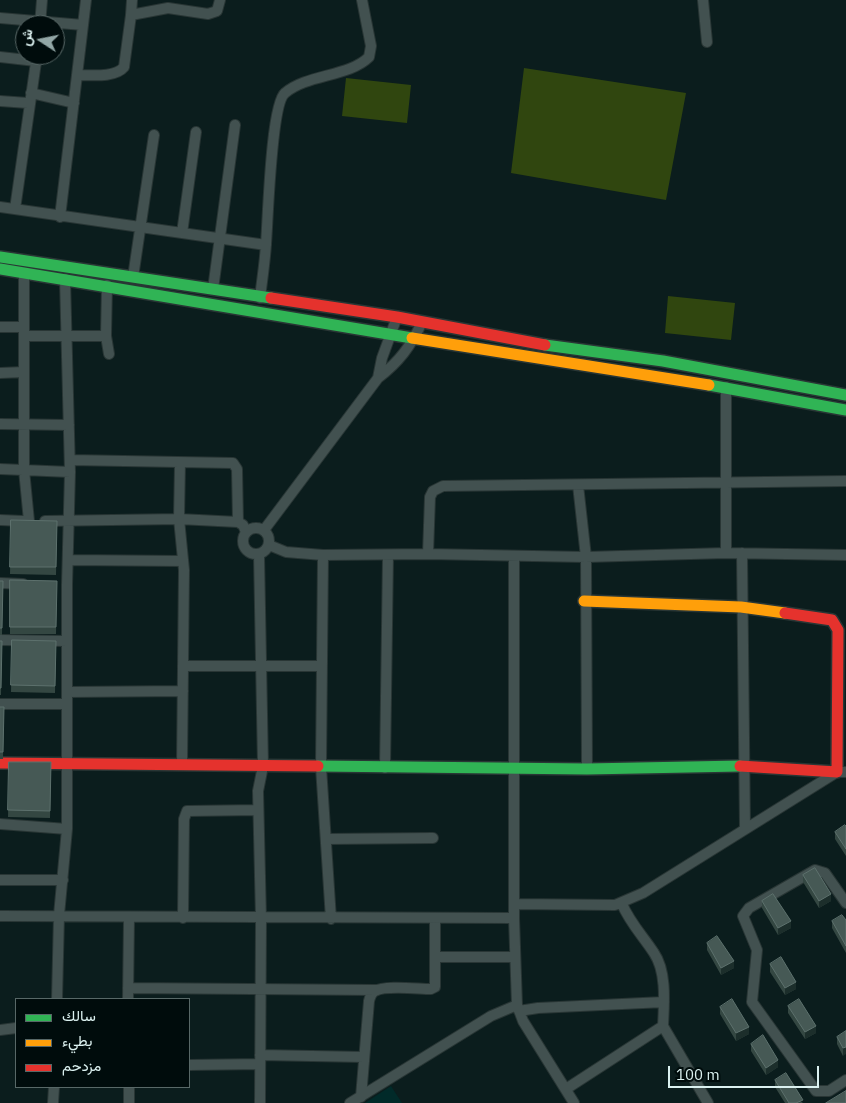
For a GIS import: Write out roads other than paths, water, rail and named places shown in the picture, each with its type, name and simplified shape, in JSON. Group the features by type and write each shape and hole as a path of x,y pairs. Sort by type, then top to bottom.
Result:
{"main road":[{"path":"0,256 260,298 397,317 524,342 663,361 846,395"},
{"path":"0,269 107,285 614,372 726,387 846,410"},
{"path":"0,763 587,769 744,766 842,772 838,630 836,623 832,620 817,616 741,607 584,601"}],"street":[{"path":"41,15 42,0"},
{"path":"60,216 86,0"},
{"path":"77,75 115,73 122,70 124,67 132,0"},
{"path":"131,15 168,8 210,14 215,13 220,0"},
{"path":"260,298 274,137 282,97 285,93 303,84 361,63 369,57 372,46 362,0"},
{"path":"703,0 707,42"},
{"path":"0,18 15,20"},
{"path":"65,24 82,25"},
{"path":"0,56 15,57"},
{"path":"16,209 35,65"},
{"path":"0,101 30,98 74,103"},
{"path":"213,289 235,125"},
{"path":"182,233 196,132"},
{"path":"133,277 154,135"},
{"path":"0,207 266,245"},
{"path":"24,273 24,470 29,521"},
{"path":"56,998 59,915 67,829 67,641 62,585 68,560 70,522 70,460 65,336 66,279"},
{"path":"107,285 106,336 108,354"},
{"path":"378,378 382,358 397,317"},
{"path":"264,530 378,378 395,365 415,338 422,322"},
{"path":"0,327 65,336 106,336"},
{"path":"0,373 24,372"},
{"path":"726,387 726,553"},
{"path":"0,424 68,425"},
{"path":"70,460 180,463 230,462 236,466 238,522"},
{"path":"180,463 179,520 183,561 182,765"},
{"path":"0,469 70,472"},
{"path":"428,554 430,497 437,487 726,481 846,481"},
{"path":"578,485 586,557 584,601 587,769"},
{"path":"0,520 70,522 179,520 238,522 243,525 246,532 243,545 246,551 252,555 260,555 266,551 269,545 269,539 264,530"},
{"path":"246,532 251,529 264,530"},
{"path":"269,545 286,552 323,555 428,554 586,557 726,553 846,555"},
{"path":"742,553 741,607 746,829"},
{"path":"385,768 388,554"},
{"path":"260,555 260,666 263,766 258,791 261,919 260,1103"},
{"path":"323,555 321,767 330,919"},
{"path":"514,556 514,918 518,1008 536,1042 574,1103"},
{"path":"68,560 183,561"},
{"path":"0,583 38,584"},
{"path":"0,640 67,641"},
{"path":"183,666 322,666"},
{"path":"67,692 183,692"},
{"path":"0,704 67,704"},
{"path":"515,904 622,904 643,894 746,829 842,772"},
{"path":"182,918 184,819 187,811 258,810"},
{"path":"0,824 67,829"},
{"path":"326,840 433,838"},
{"path":"846,903 825,873 816,870 749,908 743,916 757,950 752,1002 816,1092 829,1091 846,1080"},
{"path":"0,880 63,880"},
{"path":"622,904 628,918 655,955 661,975 664,1002 663,1026 708,1103"},
{"path":"0,916 59,915 129,918 261,919 514,918"},
{"path":"128,998 129,918"},
{"path":"128,988 431,989 435,987 436,980 436,918"},
{"path":"436,957 515,957"},
{"path":"361,1097 369,1001 376,990"},
{"path":"350,1103 491,1016 518,1008 664,1002"},
{"path":"566,1089 663,1026"},
{"path":"0,1030 15,1028"},
{"path":"190,1065 260,1060 364,1057"},
{"path":"53,1103 54,1088"},
{"path":"129,1088 129,1103"}]}
